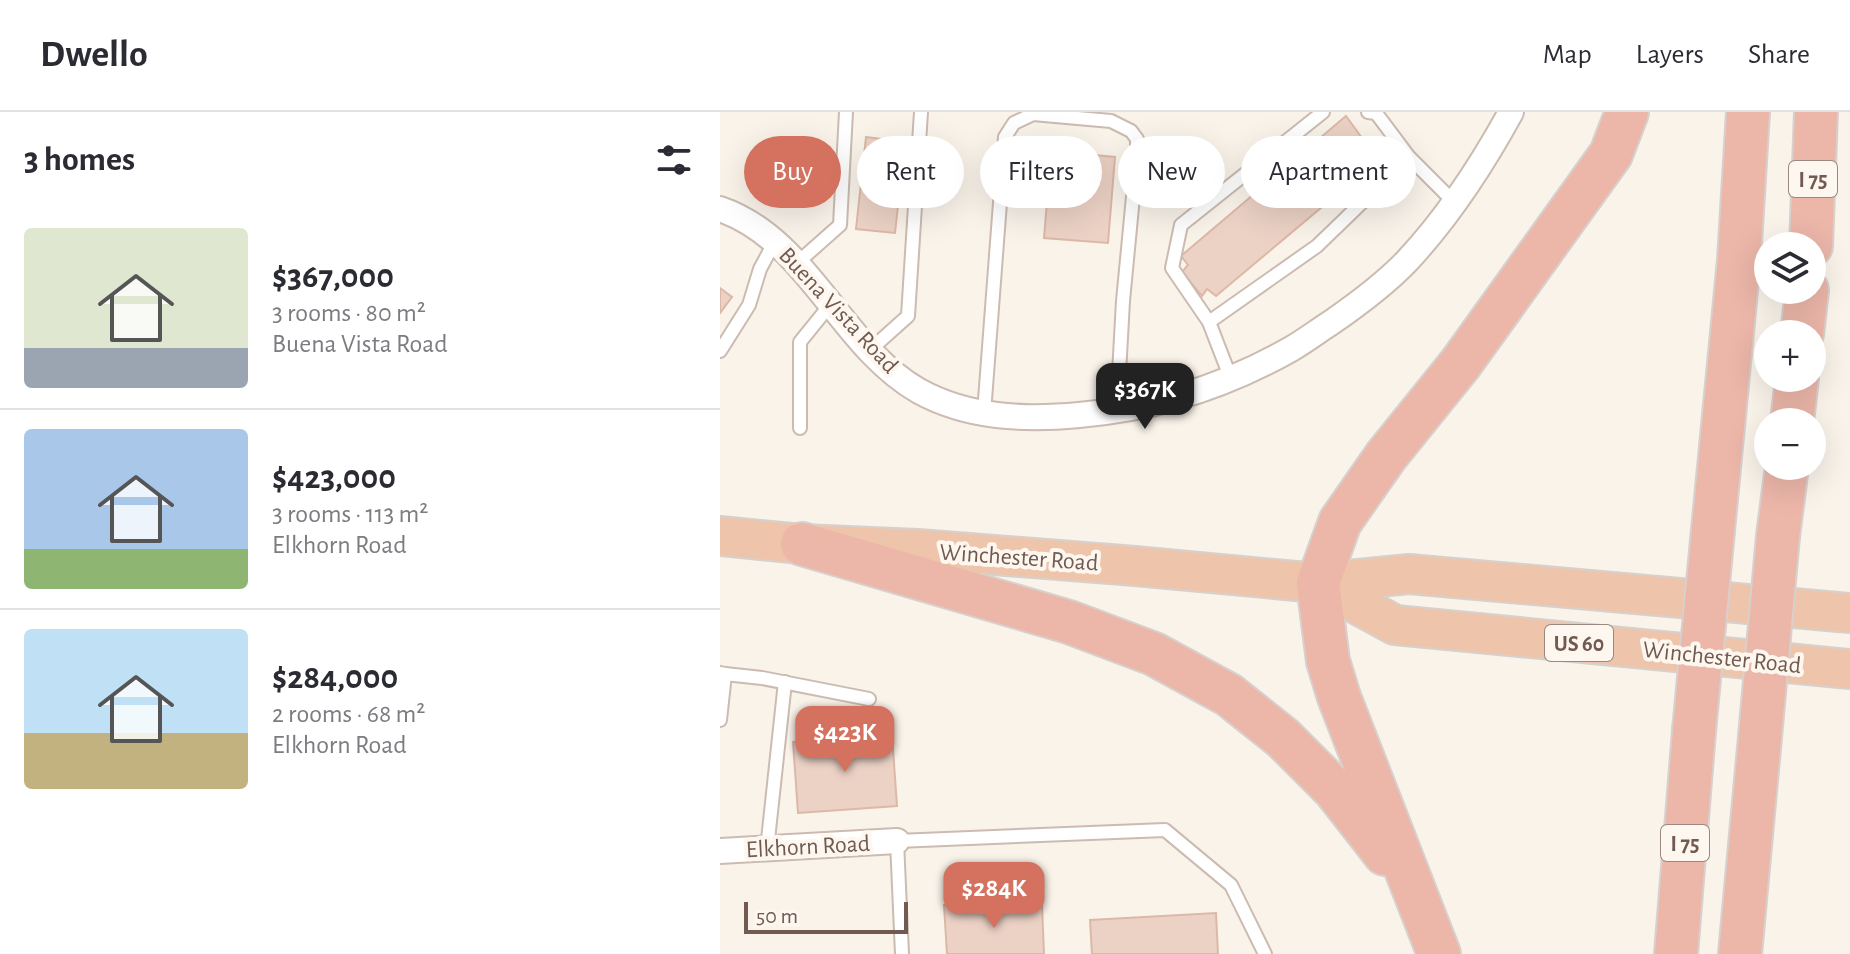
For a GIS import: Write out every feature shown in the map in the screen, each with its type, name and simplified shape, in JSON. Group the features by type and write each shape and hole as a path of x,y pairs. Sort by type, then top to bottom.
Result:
{"highway":[{"path":"1439,954 1339,697 1328,661 1318,583 1340,522 1386,456 1461,363 1611,154 1627,112"},
{"name":"I 75","path":"1676,954 1739,260 1748,112"},
{"name":"I 75","path":"1812,232 1816,112"},
{"path":"1740,954 1785,480"},
{"name":"Winchester Road","path":"720,536 1135,566 1318,583 1409,574 1850,613"},
{"path":"802,544 1069,622 1154,654 1229,695 1283,738 1335,790 1412,889"},
{"name":"Winchester Road","path":"1318,583 1395,625 1850,669"}],"street":[{"name":"Buena Vista Road","path":"720,209 753,223 775,241 870,350 918,390 952,406 995,416 1044,418 1117,410 1150,404 1231,379 1292,348 1355,306 1406,262 1455,203 1489,153 1511,112"},
{"name":"Elkhorn Road","path":"720,851 897,841"}],"lane":[{"path":"796,264 840,225 846,112"},
{"path":"870,350 908,316 921,112"},
{"path":"1231,379 1209,322 1172,268 1181,225 1323,112"},
{"path":"1368,112 1376,113 1393,136"},
{"path":"984,413 1005,137 1014,123 1033,114 1111,121 1131,131 1137,139 1117,410"},
{"path":"1416,164 1455,203"},
{"path":"1209,322 1317,246 1356,208"},
{"path":"720,351 749,305 760,269 775,241"},
{"path":"800,428 800,342 830,305"},
{"path":"720,720 722,674 785,682 869,699"},
{"path":"767,849 785,682"},
{"path":"902,954 897,841 1165,830 1231,885 1265,954"}],"building":[{"path":"1346,116 1361,136 1322,136"},
{"path":"1102,156 1115,157 1108,243 1044,238 1046,208 1102,208"},
{"path":"1241,205 1241,208 1321,208 1216,296 1207,289 1202,296 1182,272 1188,265 1181,256"},
{"path":"858,208 898,208 895,233 856,229"},
{"path":"720,288 732,297 720,313"},
{"path":"892,735 897,806 798,813 793,742"},
{"path":"969,898 978,898 979,909 1042,905 1044,954 947,954 944,905 969,904"},
{"path":"1216,913 1218,954 1092,954 1090,920"}]}
